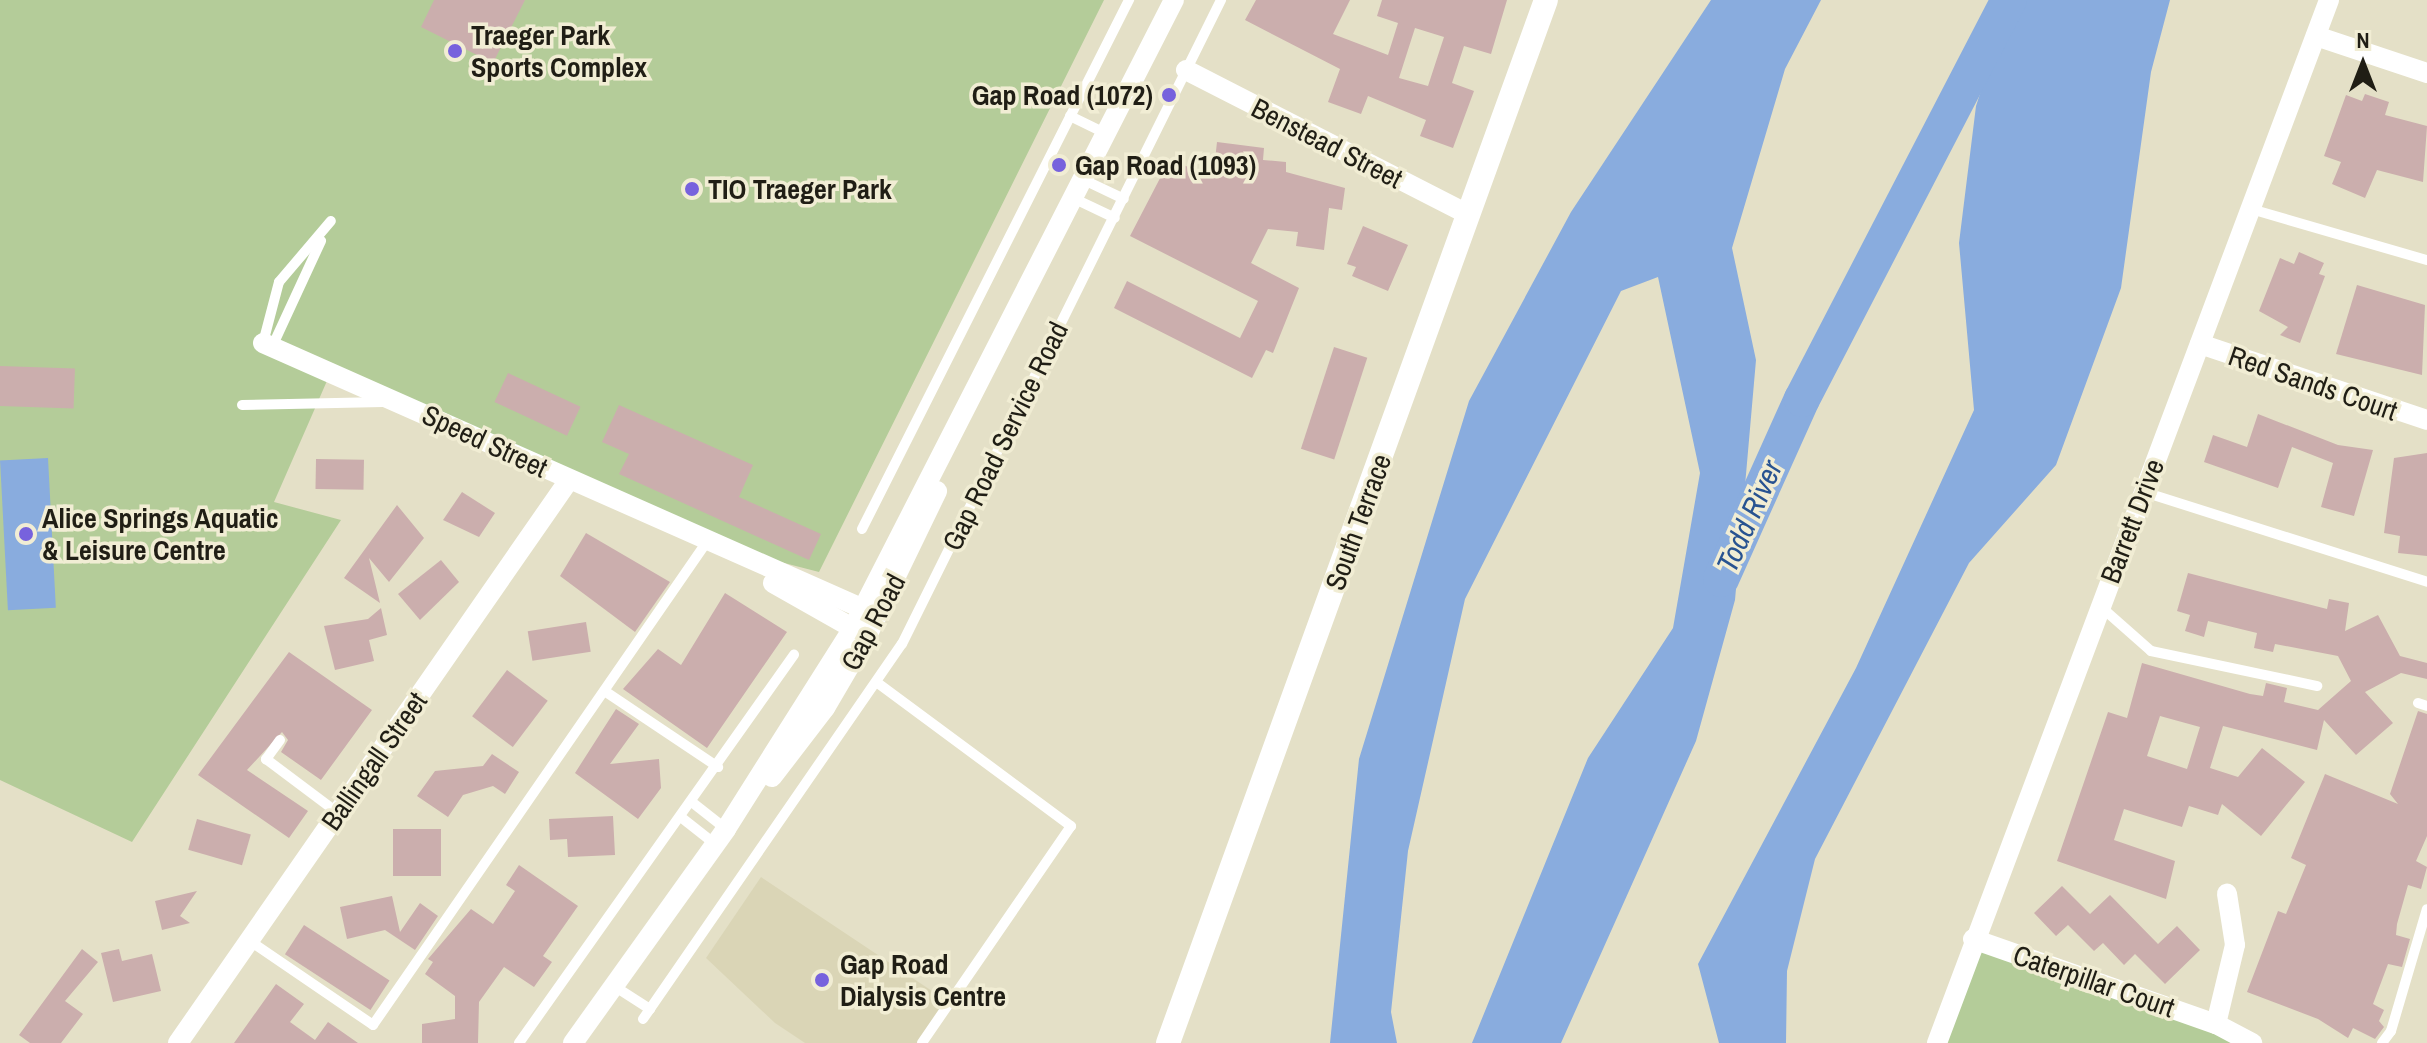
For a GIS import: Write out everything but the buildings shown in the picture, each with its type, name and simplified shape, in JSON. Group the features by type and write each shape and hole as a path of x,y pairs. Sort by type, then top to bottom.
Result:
{"street":[{"name":"Gap Road","path":"573,1043 721,836 798,748 860,632 1174,0"},
{"name":"South Terrace","path":"1168,1043 1546,0"},
{"name":"Barrett Drive","path":"1937,1043 1973,939 2329,0"},
{"path":"2316,36 2427,73"},
{"name":"Benstead Street","path":"1186,70 1469,215"},
{"name":"Red Sands Court","path":"2200,344 2427,420"},
{"name":"Speed Street","path":"268,345 706,543 870,612"},
{"name":"Ballingall Street","path":"178,1043 569,480"},
{"name":"Speed Street","path":"706,543 860,632"},
{"path":"2216,1024 2235,945 2227,894"},
{"name":"Caterpillar Court","path":"1973,939 2216,1024 2252,1043"}],"lane":[{"path":"862,529 1129,0"},
{"name":"Gap Road Service Road","path":"643,1019 879,684 1084,270 1115,218 1221,0"},
{"path":"1070,116 1107,134"},
{"path":"1084,180 1124,199"},
{"path":"1075,199 1115,218"},
{"path":"2251,209 2427,260"},
{"path":"331,221 268,345 279,282 331,221"},
{"path":"242,405 405,405"},
{"path":"2144,492 2427,582"},
{"path":"250,941 373,1025 606,692 706,543"},
{"path":"2099,605 2151,651 2317,686"},
{"path":"519,1043 693,803 794,655"},
{"path":"879,684 1071,826 922,1043"},
{"path":"606,692 718,767"},
{"path":"280,740 266,759 338,813"},
{"path":"693,803 721,836"},
{"path":"682,818 721,836"},
{"path":"2382,1043 2427,909"},
{"path":"614,986 650,1009"}],"shaded area":[{"name":"Gap Road Dialysis Centre","path":"761,877 947,1001 918,1043 805,1043 775,1023 706,958"}],"green space":[{"path":"0,0 1104,0 819,572 706,543 330,374 274,502 341,520 132,842 0,780"},
{"path":"1973,939 2252,1043 1937,1043"}],"water":[{"path":"1711,0 1821,0 1785,69 1732,248 1756,360 1735,600 1696,741 1561,1043 1472,1043 1588,758 1673,628 1700,473 1658,277 1621,291 1465,599 1408,851 1391,1012 1397,1043 1330,1043 1359,759 1469,401 1571,212"},
{"path":"2011,0 2170,0 2151,72 2121,288 2056,465 1969,563 1815,859 1787,971 1786,1043 1719,1043 1698,964 1856,668 1974,410 1959,243 1976,106"},
{"name":"Alice Springs Aquatic & Leisure Centre","path":"48,458 56,608 8,610 0,461"}],"waterway":[{"name":"Todd River","path":"1721,579 1802,399 2009,0"}],"place":[{"name":"Traeger Park Sports Complex","path":"455,51"},
{"name":"Gap Road (1072)","path":"1169,95"},
{"name":"Gap Road (1093)","path":"1059,165"},
{"name":"TIO Traeger Park","path":"692,189"},
{"name":"Alice Springs Aquatic & Leisure Centre","path":"26,534"},
{"name":"Gap Road Dialysis Centre","path":"822,980"}]}
